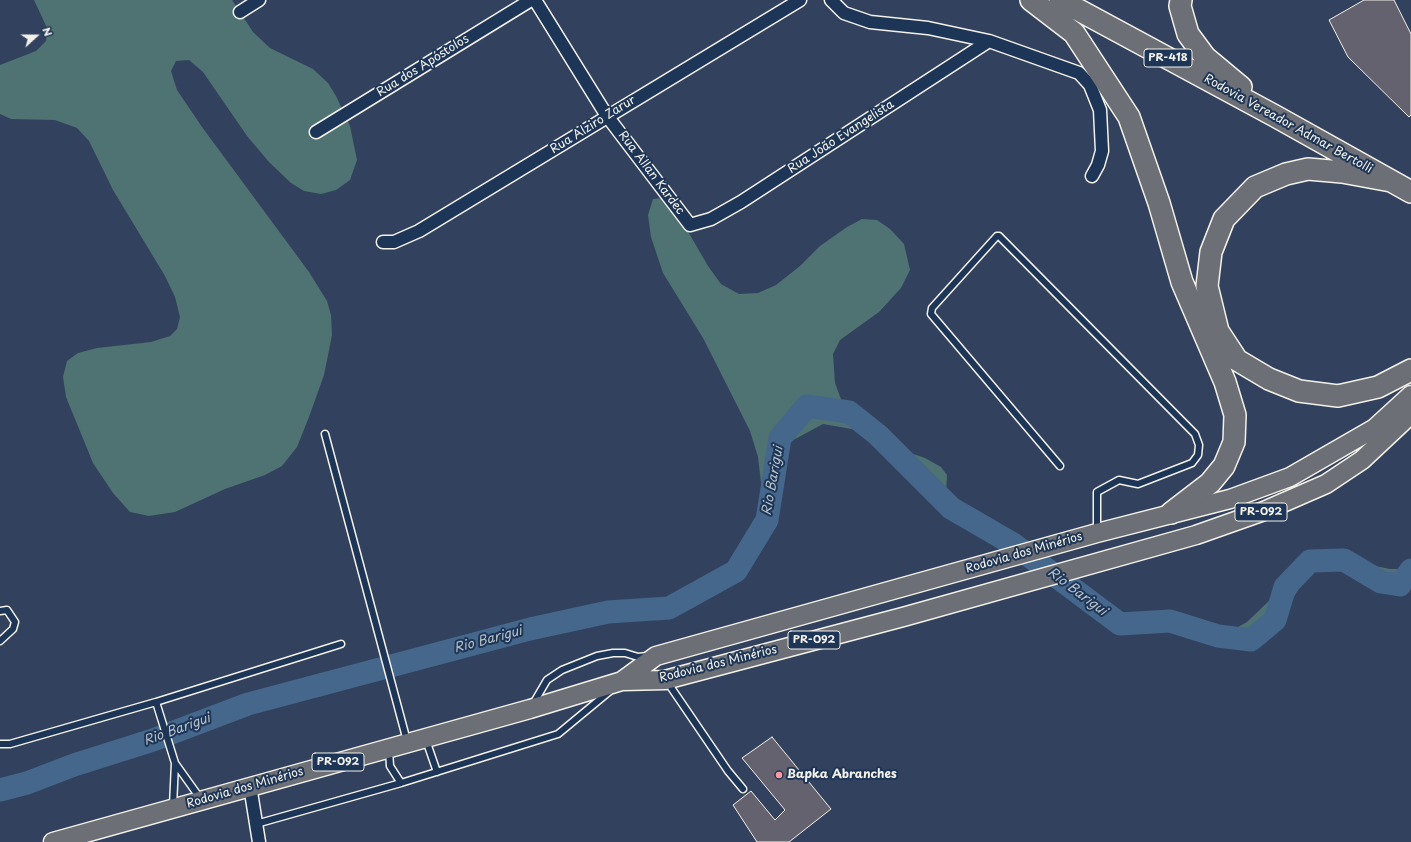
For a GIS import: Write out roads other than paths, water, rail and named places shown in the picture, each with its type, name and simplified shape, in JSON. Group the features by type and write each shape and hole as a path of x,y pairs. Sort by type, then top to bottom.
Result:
{"highway":[{"path":"1032,0 1074,33 1129,117 1159,203 1182,282 1225,382 1235,415 1234,442 1224,466 1210,483 1171,513"},
{"name":"Rodovia Vereador Admar Bertolli","path":"1060,0 1275,116 1411,192"},
{"path":"1181,0 1180,6 1188,34 1205,57 1275,116"},
{"path":"1391,181 1342,172 1308,169 1286,174 1255,187 1224,219 1211,252 1207,286 1218,331 1237,360 1269,379 1299,391 1338,396 1378,388 1411,370"}],"main road":[{"name":"Rodovia dos Minérios","path":"622,681 656,656 1076,538 1230,499 1290,477 1375,428 1411,395"},
{"name":"Rodovia dos Minérios","path":"53,842 70,840 173,808 530,709 622,681 665,680 1196,535 1264,511 1326,484 1362,460 1411,414"}],"street":[{"path":"240,12 259,0"},
{"name":"Rua dos Apóstolos","path":"316,132 531,0"},
{"name":"Rua Allan Kardec","path":"535,0 607,116 690,225"},
{"name":"Rua Alziro Zarur","path":"383,242 394,242 419,231 800,0"},
{"path":"831,0 844,12 870,22 928,28 989,41 1078,73 1090,84 1100,110 1102,151 1098,165 1092,176"},
{"name":"Rua João Evangelista","path":"690,225 711,219 741,202 989,41"},
{"path":"250,786 259,842"}],"lane":[{"path":"1060,466 931,314 932,308 997,236 1000,236 1195,434 1199,444 1198,455 1192,463 1138,484 1119,480 1097,492 1097,533"},
{"path":"325,434 407,743"},
{"path":"0,611 7,610 15,622 12,629 0,641"},
{"path":"0,744 10,744 156,702 341,644"},
{"path":"530,709 548,680 562,670 597,656 613,653 625,653 638,657 656,656"},
{"path":"665,680 678,696 728,771 743,789"},
{"path":"256,824 437,772 558,734 622,681"},
{"path":"156,702 175,763 202,800"},
{"path":"425,738 437,772"},
{"path":"389,748 390,766 400,783"},
{"path":"173,808 175,763"}],"waterway":[{"name":"Rio Barigui","path":"0,790 27,783 74,765 153,740 248,704 530,629 608,612 669,608 736,571 767,520 780,438 807,406 849,412 878,435 951,508 1013,544 1120,624 1170,621 1218,636 1251,640 1275,620 1285,587 1310,561 1344,560 1381,582 1400,585 1411,570"}],"place":[{"name":"Bapka Abranches","path":"779,775"}]}
